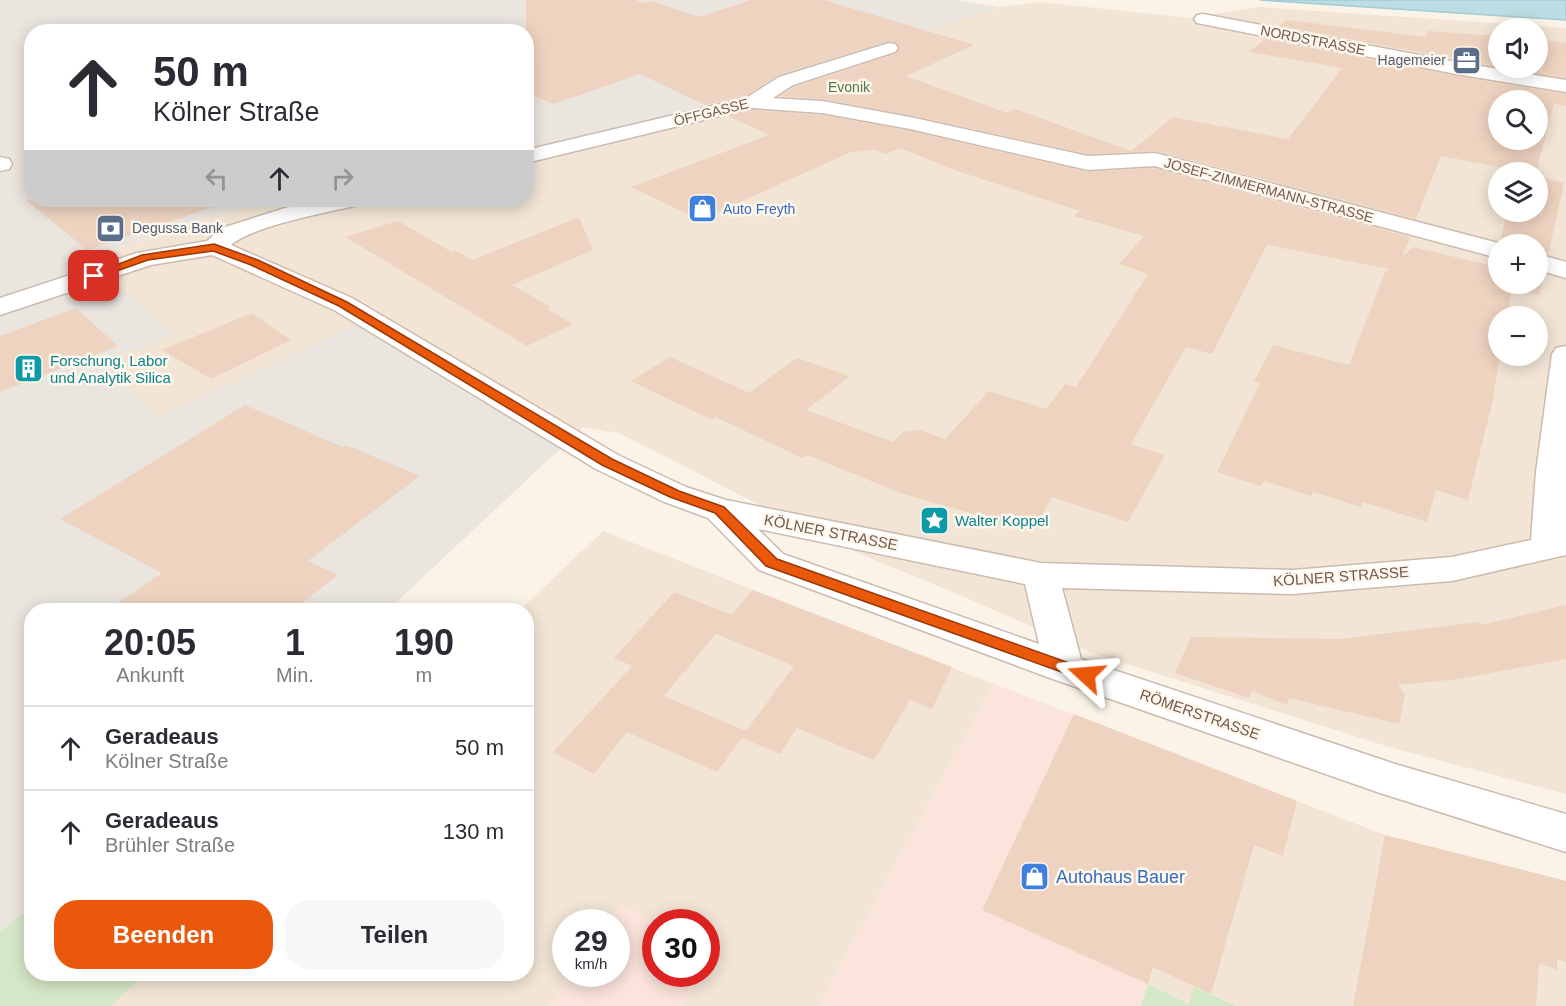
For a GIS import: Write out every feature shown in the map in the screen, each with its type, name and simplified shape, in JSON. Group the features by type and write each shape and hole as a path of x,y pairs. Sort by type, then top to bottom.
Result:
{"street":[{"name":"NORDSTRASSE","path":"1203,19 1456,68 1566,86"},
{"name":"ÖFFGASSE","path":"534,155 753,102 786,81 889,48"},
{"name":"JOSEF-ZIMMERMANN-STRASSE","path":"753,102 822,107 910,123 1088,163 1155,159 1488,248"},
{"path":"0,307 146,258 214,247 231,233 320,207"},
{"name":"KÖLNER STRASSE","path":"214,247 343,304 607,462 674,494 720,510 1041,575 1293,582 1452,569 1557,547"},
{"path":"1548,265 1566,270"},
{"path":"1557,547 1552,472 1566,354"},
{"name":"RÖMERSTRASSE","path":"720,510 771,562 1064,668 1395,782 1566,833"},
{"path":"1041,575 1064,668"}],"shaded area":[{"path":"0,0 956,0 1000,7 788,75 751,96 734,102 534,145 534,24 24,24 24,207 253,207 210,216 88,258 174,335 98,365 159,417 367,320 565,444 395,603 24,603 24,912 0,932"},
{"path":"1040,2 1189,18 1260,7 1488,23 1488,78 1548,78 1548,27 1566,28 1566,794 1389,747 1089,652 834,543 621,434 583,427 565,444 367,320 159,417 98,365 173,335 88,258 210,216 253,207 534,207 534,145 734,102 788,75 1000,7"},
{"path":"603,531 994,684 818,1006 681,1006 693,987 720,987 720,909 642,909 642,914 622,904 618,909 552,909 552,987 563,987 549,1006 111,1006 138,981 534,981 534,603 527,603"},
{"name":"Autohaus Bauer","path":"994,684 1217,770 1141,1006 818,1006"},
{"path":"1217,770 1385,835 1566,881 1566,1006 1238,1006 1195,987 1189,1004 1148,984"},
{"path":"622,904 642,914 642,987 693,987 681,1006 549,1006 563,987 630,987 630,909 618,909"}],"green space":[{"path":"24,912 24,981 138,981 111,1006 0,1006 0,932"},
{"path":"1148,984 1189,1004 1194,987 1237,1006 1141,1006"}],"water":[{"path":"1260,0 1566,0 1566,20"}],"building":[{"path":"526,0 635,0 644,3 651,1 699,17 751,0 824,0 974,45 906,76 1007,113 1015,109 1131,151 1173,117 1288,139 1342,68 1249,52 1265,39 1542,90 1488,90 1488,150 1542,150 1539,162 1488,162 1488,165 1441,156 1416,219 1156,151 1088,154 910,115 822,99 780,96 794,87 896,54 900,47 895,42 889,41 778,75 745,96 705,105 640,74 554,104 534,96 534,24 526,24"},
{"path":"1287,20 1426,37 1428,31 1488,35 1488,65 1279,26"},
{"path":"1548,40 1566,43 1566,78 1548,75"},
{"path":"1548,91 1566,94 1566,106 1554,104 1548,127"},
{"path":"753,110 822,115 910,131 1088,172 1154,168 1410,237 1402,257 1413,247 1488,265 1488,294 1511,294 1509,306 1488,306 1488,366 1498,366 1494,396 1468,500 1436,490 1427,522 1363,502 1361,507 1313,492 1311,496 1264,481 1261,486 1217,472 1260,383 1254,381 1273,345 1349,365 1385,272 1389,269 1267,245 1212,354 1186,347 1131,444 1165,455 1128,522 1052,497 1034,529 999,521 903,494 807,455 802,458 716,417 797,358 850,376 806,410 893,442 903,432 919,430 945,439 989,391 1046,409 1065,384 1076,387 1148,274 1119,264 1144,236 1074,216 1080,211 954,170 901,148 885,154 875,150 851,152 700,220 631,187 769,135 728,116"},
{"path":"1548,179 1564,183 1548,255 1548,234 1502,234 1505,222 1548,222"},
{"path":"35,207 213,207 87,250"},
{"path":"579,217 593,250 512,285 551,307 547,309 573,324 527,346 345,237 398,221 452,252 456,251 473,260"},
{"name":"Forschung, Labor und Analytik Silica","path":"76,308 118,346 0,392 0,336"},
{"path":"252,313 291,340 211,379 162,350"},
{"path":"670,357 749,393 712,420 631,381"},
{"path":"245,405 343,447 346,445 420,476 308,561 338,575 302,603 118,603 162,573 60,519"},
{"path":"752,590 952,667 932,709 910,700 874,760 797,728 780,754 742,738 717,772 627,732 594,774 553,752 632,666 614,658 674,592 732,615","holes":["719,630 716,634 794,666 746,731 664,696"]},
{"path":"1566,605 1566,659 1459,679 1398,685 1405,695 1399,724 1289,698 1287,705 1252,691 1249,698 1175,673 1191,637 1340,639 1479,622 1481,625"},
{"path":"1074,714 1297,801 1283,856 1254,845 1211,994 1153,967 1148,984 982,910"},
{"path":"1385,835 1566,881 1566,962 1557,959 1557,970 1539,963 1536,1006 1353,1006"}],"place":[{"name":"Hagemeier","path":"1467,60"},
{"name":"Auto Freyth","path":"702,209"},
{"name":"Degussa Bank","path":"111,228"},
{"name":"Forschung, Labor und Analytik Silica","path":"29,369"},
{"name":"Walter Koppel","path":"934,520"},
{"name":"Autohaus Bauer","path":"1035,877"}],"route":[{"path":"94,276 146,258 214,247 254,263 343,304 607,462 674,494 720,510 771,562 1086,675"}],"park label":[{"name":"Evonik","path":"849,87"}]}
